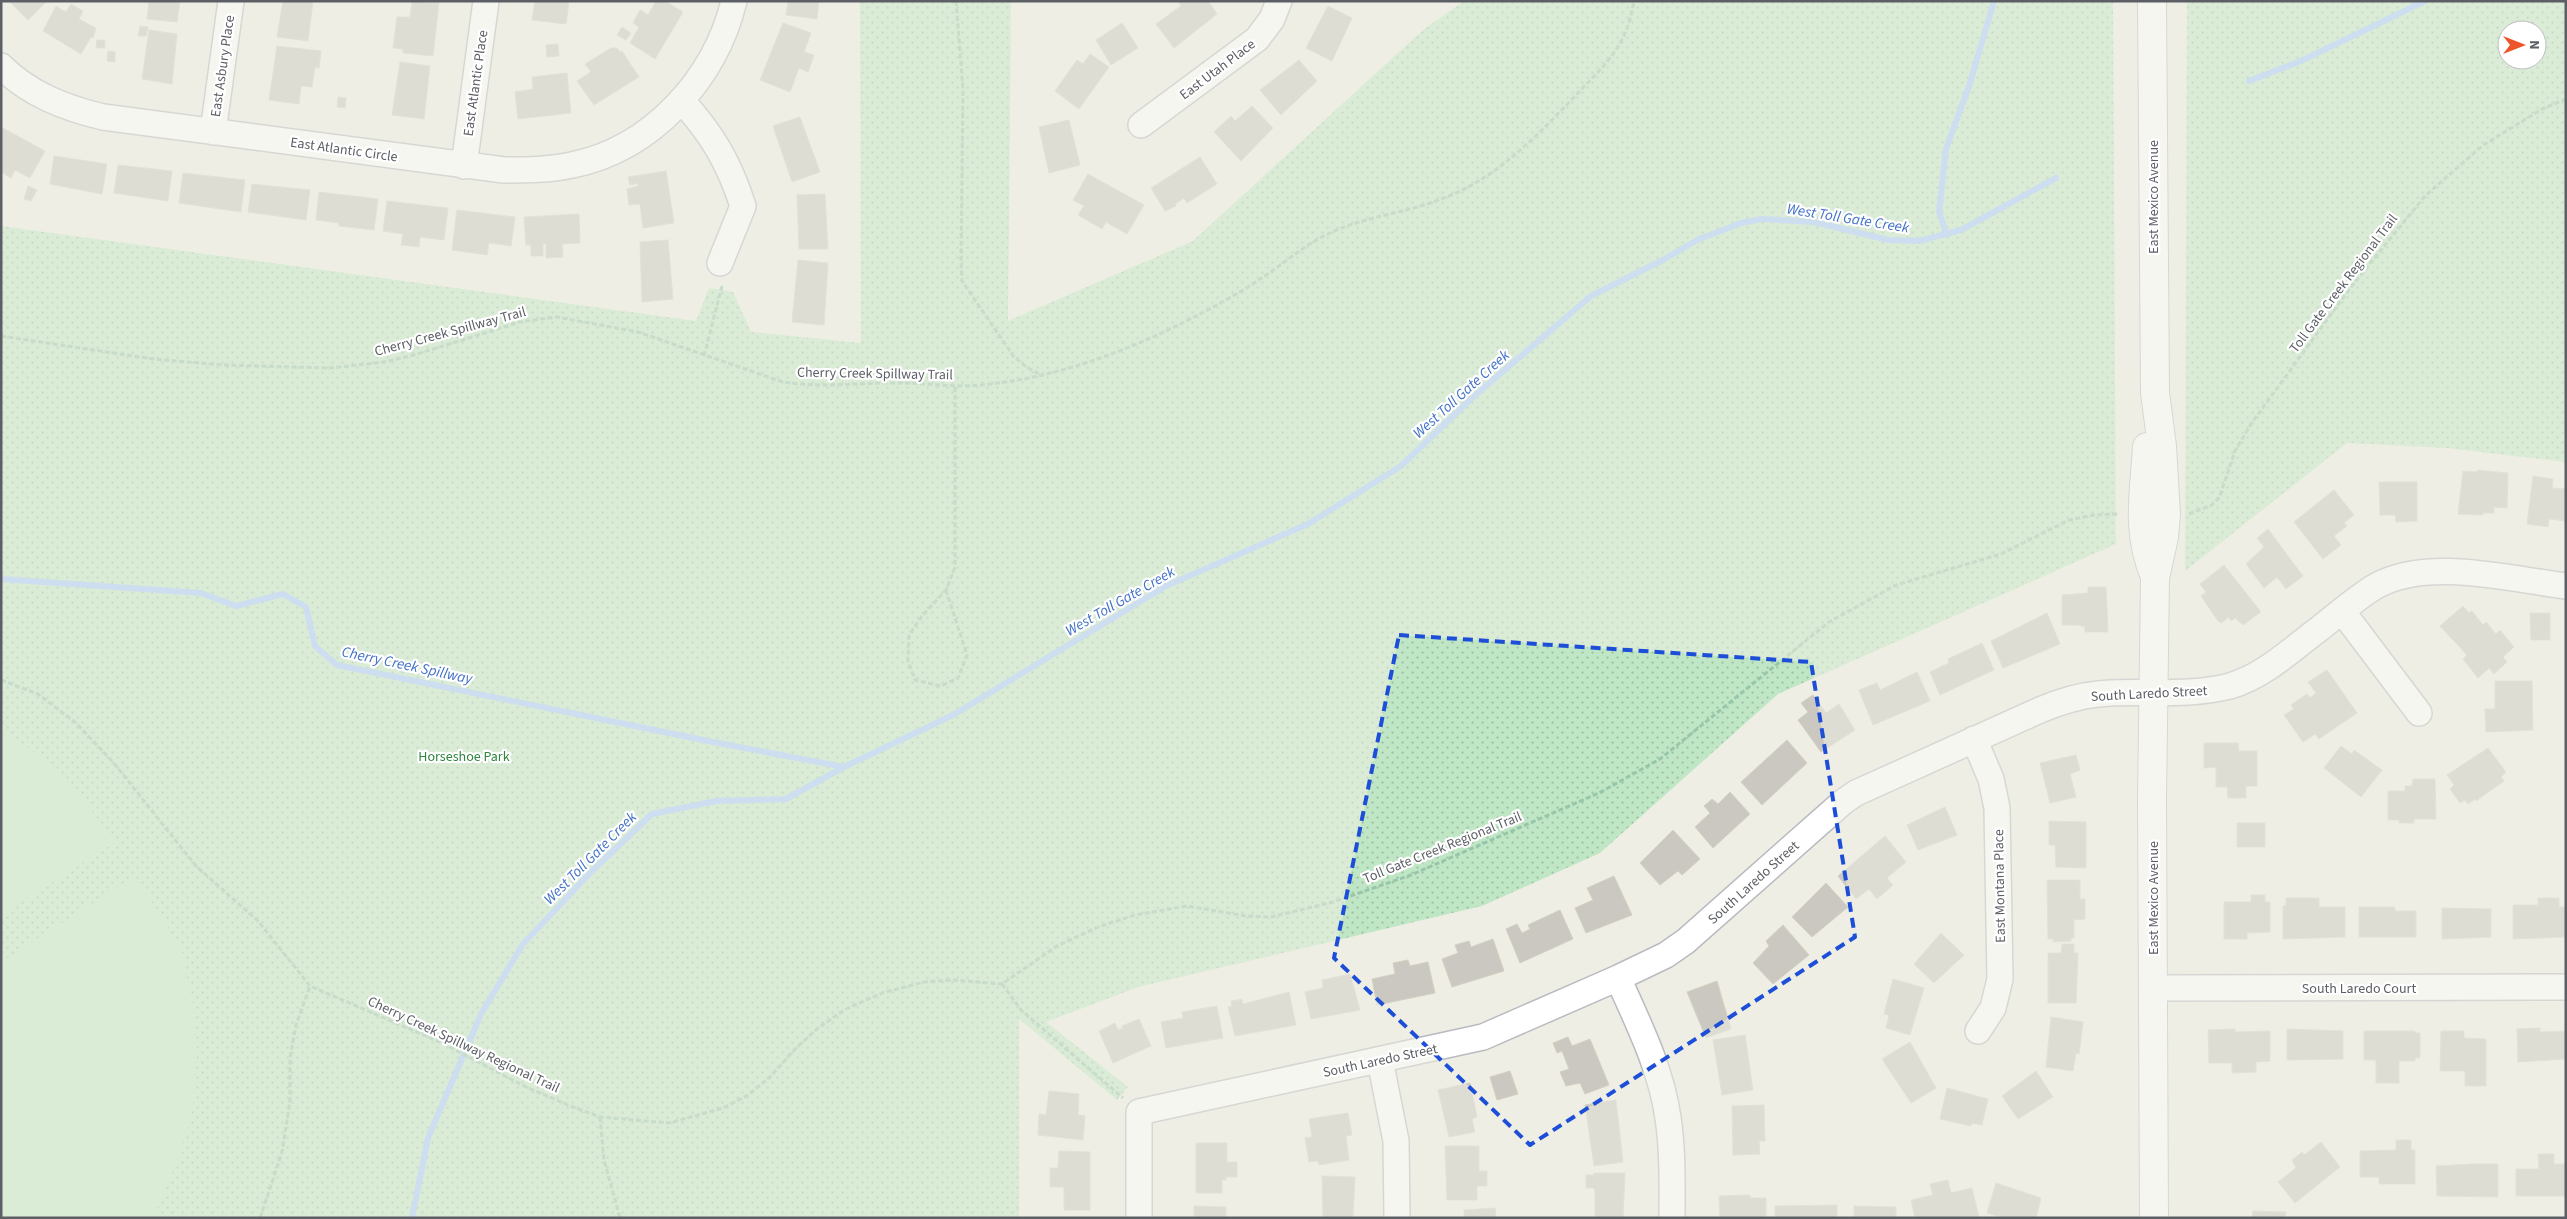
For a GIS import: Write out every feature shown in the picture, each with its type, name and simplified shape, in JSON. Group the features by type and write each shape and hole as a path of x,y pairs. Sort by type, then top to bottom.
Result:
{"street":[{"name":"East Asbury Place","path":"213,132 231,1"},
{"name":"East Atlantic Place","path":"464,166 486,1"},
{"name":"East Atlantic Circle","path":"1,66 27,87 51,100 76,110 103,117 464,166 504,170 539,170 574,165 609,153 630,142 662,120 698,82 717,50 734,1"},
{"name":"East Utah Place","path":"1141,125 1256,39 1272,19 1279,1"},
{"name":"East Mexico Avenue","path":"2152,1 2155,394 2148,442 2142,534 2147,557 2155,578 2154,1218"},
{"path":"682,101 717,143 733,175 743,206 720,263"},
{"name":"South Laredo Street","path":"1139,1112 1483,1037 1666,955 1686,941 1842,802 1856,793 1974,739 2069,700 2099,694 2210,690 2253,676 2276,662 2378,586 2402,576 2428,571 2454,572 2566,586"},
{"path":"2342,612 2419,713"},
{"name":"East Montana Place","path":"1974,739 1991,779 1997,808 2000,979 1993,1008 1978,1031"},
{"path":"1618,978 1649,1049 1660,1083 1668,1118 1672,1172 1672,1218"},
{"name":"South Laredo Court","path":"2153,988 2566,988"},
{"path":"1380,1060 1396,1140 1398,1218"},
{"path":"1139,1112 1139,1218"}],"path":[{"path":"956,1 963,89 960,261 962,281 1014,357 1028,368 1044,376"},
{"name":"Cherry Creek Spillway Trail","path":"1,336 153,359 223,365 330,368 406,357 520,322 557,317 638,332 783,382 803,385 892,383 978,386 1044,376 1123,348 1196,316 1259,280 1314,241 1331,232 1360,221 1443,198 1485,176 1505,163 1536,137 1610,57 1620,43 1629,24 1634,1"},
{"name":"Toll Gate Creek Regional Trail","path":"2181,515 2195,513 2212,505 2219,498 2236,451 2251,424 2351,287 2425,196 2482,146 2542,109 2566,99"},
{"path":"704,356 723,282 720,263"},
{"path":"946,590 966,655 958,678 941,686 915,680 908,661 909,635 922,616 946,590 955,567 955,385"},
{"name":"Toll Gate Creek Regional Trail","path":"1002,984 1057,946 1098,927 1135,914 1187,906 1246,916 1271,917 1333,902 1411,875 1599,793 1660,759 1829,622 1896,585 2001,554 2069,520 2094,515 2124,514"},
{"name":"Cherry Creek Spillway Regional Trail","path":"1,680 38,694 76,722 112,762 196,866 258,921 310,986 442,1043 526,1087 600,1117"},
{"path":"620,1218 604,1160 600,1117 669,1123 723,1108 748,1095 770,1077 796,1048 818,1028 846,1009 882,993 924,982 1002,984 1021,1010 1139,1112"},
{"path":"260,1218 282,1152 290,1101 290,1058 294,1033 310,986"}],"highlighted area":[{"path":"1399,635 1811,662 1855,937 1530,1145 1334,958"}],"green space":[{"name":"Horseshoe Park","path":"860,1 1011,1 1008,321 1193,241 1423,30 1464,1 2113,1 2116,544 1778,694 1600,853 1482,906 1138,987 1046,1022 1128,1087 1117,1100 1019,1019 1019,1218 1,1218 1,226 696,321 709,288 733,292 751,332 861,343"},
{"path":"2187,1 2566,1 2566,462 2447,448 2347,443 2185,571"},
{"path":"1,729 50,766 90,809 115,842 1,915"},
{"path":"135,876 181,948 193,1005 197,1053 192,1114 177,1162 156,1211 150,1218 1,1218 1,962"}],"building":[{"path":"9,1 47,1 28,20"},
{"path":"149,1 180,1 177,22 147,19"},
{"path":"283,1 313,1 308,41 277,37"},
{"path":"412,1 439,3 433,56 403,53 403,49 393,48 397,17 410,17"},
{"path":"535,1 569,1 566,24 532,20"},
{"path":"656,1 665,1 683,12 655,59 630,43 639,27 633,23 640,10 648,15"},
{"path":"788,1 819,1 817,19 786,15"},
{"path":"1178,1 1208,1 1217,14 1174,48 1156,24 1181,6"},
{"path":"71,4 83,11 79,19 96,28 93,38 91,37 81,54 43,31 56,6 66,12"},
{"path":"1328,6 1352,18 1332,61 1306,48"},
{"path":"783,23 811,33 804,52 814,55 808,72 799,68 790,92 760,80"},
{"path":"1122,23 1138,48 1111,65 1096,40"},
{"path":"140,26 148,27 146,36 138,36"},
{"path":"622,27 631,33 626,40 617,35"},
{"path":"149,30 177,34 172,84 142,79"},
{"path":"97,40 105,40 105,48 96,48"},
{"path":"558,44 559,56 547,57 546,45"},
{"path":"277,46 321,51 319,68 315,67 312,87 301,86 299,104 269,100"},
{"path":"611,48 617,48 620,52 622,51 639,77 594,105 577,81 591,72 585,64"},
{"path":"108,51 115,52 115,62 107,61"},
{"path":"1090,54 1109,67 1079,109 1055,91 1077,60 1083,64"},
{"path":"1299,60 1317,81 1281,115 1260,90"},
{"path":"400,62 430,66 424,119 392,115"},
{"path":"567,73 571,113 518,119 515,92 533,89 532,77"},
{"path":"338,97 346,98 345,108 337,107"},
{"path":"1252,106 1273,128 1241,161 1214,132 1231,116 1235,121"},
{"path":"800,117 820,172 792,182 773,126"},
{"path":"1069,120 1080,165 1049,173 1039,127"},
{"path":"1,127 45,151 30,178 15,170 11,178 1,172"},
{"path":"54,156 107,164 102,194 50,184"},
{"path":"1200,157 1217,184 1187,203 1184,198 1175,204 1176,206 1165,211 1151,188"},
{"path":"118,165 172,171 168,201 114,193"},
{"path":"666,171 674,223 643,228 640,204 629,205 627,189 638,186 638,183 630,185 628,177"},
{"path":"183,173 245,180 241,212 179,203"},
{"path":"1088,174 1144,205 1127,234 1106,222 1102,229 1078,215 1084,206 1073,200"},
{"path":"252,184 310,190 306,220 248,212"},
{"path":"28,186 37,190 31,201 24,199"},
{"path":"319,192 378,199 374,230 339,226 339,223 316,220"},
{"path":"825,194 828,249 799,249 797,195"},
{"path":"387,201 448,208 444,240 420,237 419,247 401,245 403,234 383,231"},
{"path":"457,210 515,217 511,246 489,243 487,255 452,250"},
{"path":"579,214 580,243 562,244 563,257 546,258 546,244 543,244 543,256 531,256 531,245 526,245 524,217"},
{"path":"668,240 673,299 642,302 640,242"},
{"path":"798,260 828,263 824,325 792,322"},
{"path":"2477,470 2508,473 2507,508 2494,507 2494,513 2483,513 2483,515 2458,514 2463,471 2477,472"},
{"path":"2533,476 2553,479 2552,488 2566,489 2565,521 2549,519 2548,527 2527,524"},
{"path":"2379,482 2417,482 2417,521 2396,522 2395,515 2380,515"},
{"path":"2334,490 2354,515 2344,523 2347,526 2334,536 2341,545 2323,559 2294,522"},
{"path":"2268,529 2303,576 2286,589 2277,577 2264,588 2246,564 2264,547 2257,538"},
{"path":"2224,565 2261,612 2243,625 2235,618 2231,621 2229,617 2221,623 2218,621 2201,596 2206,592 2200,584"},
{"path":"2088,587 2106,587 2108,632 2085,632 2085,627 2079,625 2062,625 2062,595 2088,593"},
{"path":"2463,606 2469,613 2472,611 2483,625 2486,622 2496,634 2500,630 2514,647 2503,657 2507,662 2494,674 2489,668 2478,678 2463,659 2467,655 2440,626"},
{"path":"2047,613 2060,644 2003,668 1991,641"},
{"path":"2530,613 2550,613 2550,640 2531,640"},
{"path":"1982,643 1994,670 1940,695 1930,672 1949,663 1948,659"},
{"path":"2327,670 2357,713 2319,739 2315,734 2303,742 2284,715 2294,709 2291,705 2307,694 2310,698 2316,693 2308,682"},
{"path":"1917,672 1930,701 1873,725 1859,690 1877,683 1880,690"},
{"path":"2495,681 2532,681 2533,730 2486,732 2485,709 2495,709"},
{"path":"1813,695 1826,713 1839,704 1855,730 1821,752 1798,720 1808,712 1801,703"},
{"path":"1787,740 1807,763 1762,805 1741,782"},
{"path":"2204,743 2238,743 2239,751 2257,751 2257,786 2246,786 2246,798 2228,798 2227,787 2216,787 2216,767 2204,768"},
{"path":"2341,746 2352,754 2354,750 2382,770 2361,797 2324,768"},
{"path":"2488,748 2506,772 2501,777 2504,781 2476,801 2475,799 2468,804 2465,800 2460,803 2450,789 2454,785 2447,775"},
{"path":"2076,755 2080,770 2070,774 2076,797 2050,803 2040,763"},
{"path":"2413,779 2435,779 2436,819 2414,819 2414,823 2399,823 2399,820 2388,820 2388,791 2405,791 2405,786 2412,786"},
{"path":"1730,792 1750,814 1713,848 1695,827 1710,813 1704,806 1712,799 1718,804"},
{"path":"1945,807 1957,835 1918,850 1907,825"},
{"path":"2049,821 2086,822 2086,868 2056,867 2055,845 2049,845"},
{"path":"2237,823 2265,823 2265,847 2237,847"},
{"path":"1673,830 1700,859 1682,875 1678,871 1660,885 1640,863"},
{"path":"1885,836 1906,862 1887,878 1893,885 1877,899 1869,889 1856,899 1838,876"},
{"path":"1614,876 1632,915 1586,933 1575,908 1593,900 1587,888"},
{"path":"2047,880 2080,880 2080,899 2085,899 2085,919 2074,920 2074,938 2071,938 2071,941 2053,942 2053,939 2048,939"},
{"path":"1826,883 1848,907 1812,937 1792,917"},
{"path":"2251,895 2265,895 2265,902 2270,902 2270,932 2247,933 2247,939 2224,939 2224,902 2251,902"},
{"path":"2286,898 2319,898 2319,907 2345,907 2345,937 2283,939 2283,906 2286,906"},
{"path":"2538,898 2559,898 2559,907 2566,907 2566,937 2513,939 2513,905 2538,905"},
{"path":"2359,907 2395,907 2395,911 2416,911 2416,937 2359,937"},
{"path":"2442,908 2491,909 2491,937 2442,939"},
{"path":"1560,910 1573,939 1520,963 1506,929 1517,924 1522,933 1530,929 1528,925"},
{"path":"1783,925 1809,955 1773,984 1753,963 1769,946 1766,941"},
{"path":"1941,933 1964,955 1934,983 1914,964"},
{"path":"1493,939 1504,971 1452,987 1442,959 1458,953 1455,945 1469,941 1471,947"},
{"path":"2062,944 2074,944 2074,953 2078,953 2076,1003 2048,1003 2048,953 2061,953"},
{"path":"1408,960 1410,966 1428,962 1435,993 1377,1005 1372,979 1395,974 1393,963"},
{"path":"1350,974 1360,1010 1311,1019 1305,992 1323,988 1322,980"},
{"path":"1893,979 1924,988 1910,1035 1886,1028 1889,1015 1884,1014"},
{"path":"1717,981 1731,1029 1706,1038 1687,992"},
{"path":"1289,992 1296,1025 1235,1036 1228,1007 1232,1006 1231,1001 1242,999 1243,1004"},
{"path":"1217,1006 1223,1038 1166,1048 1161,1022 1183,1018 1182,1012"},
{"path":"2051,1017 2083,1022 2079,1054 2076,1053 2073,1071 2046,1067"},
{"path":"1139,1019 1151,1046 1113,1063 1099,1031 1115,1023 1118,1030 1123,1028 1122,1026"},
{"path":"2540,1028 2540,1032 2566,1031 2566,1059 2518,1062 2517,1029"},
{"path":"2235,1029 2235,1032 2270,1031 2270,1061 2256,1062 2256,1072 2232,1073 2232,1063 2209,1063 2208,1030"},
{"path":"2287,1029 2343,1031 2343,1059 2287,1060"},
{"path":"2364,1031 2415,1031 2415,1033 2420,1033 2420,1058 2415,1058 2415,1061 2399,1061 2399,1083 2376,1083 2376,1060 2364,1060"},
{"path":"2441,1031 2464,1031 2464,1038 2486,1039 2486,1086 2465,1086 2465,1071 2440,1071"},
{"path":"1745,1035 1753,1090 1722,1095 1713,1040"},
{"path":"1568,1037 1572,1046 1590,1039 1609,1085 1585,1094 1580,1083 1566,1086 1560,1072 1569,1069 1562,1051 1557,1053 1553,1043"},
{"path":"1910,1042 1936,1088 1911,1103 1882,1059"},
{"path":"1510,1071 1518,1094 1497,1100 1490,1077"},
{"path":"2036,1071 2053,1097 2018,1119 2002,1096"},
{"path":"1470,1083 1477,1117 1472,1119 1475,1132 1449,1137 1438,1090"},
{"path":"1947,1088 1988,1099 1982,1125 1972,1123 1971,1126 1940,1119"},
{"path":"1049,1091 1079,1094 1078,1115 1085,1116 1083,1140 1038,1135 1039,1114 1046,1115"},
{"path":"1616,1100 1623,1162 1594,1166 1585,1105"},
{"path":"1764,1105 1765,1141 1759,1141 1760,1154 1733,1155 1732,1106"},
{"path":"1348,1113 1352,1135 1346,1136 1349,1160 1319,1165 1318,1161 1309,1162 1305,1138 1312,1137 1309,1119"},
{"path":"2396,1140 2411,1140 2411,1150 2415,1150 2415,1184 2379,1184 2379,1177 2360,1177 2360,1151 2396,1150"},
{"path":"2321,1142 2340,1167 2295,1203 2278,1182 2296,1168 2292,1160 2302,1152 2304,1155"},
{"path":"1196,1143 1227,1143 1227,1162 1237,1162 1237,1177 1226,1177 1226,1180 1222,1180 1222,1193 1196,1193"},
{"path":"1445,1146 1479,1146 1479,1171 1487,1171 1487,1186 1477,1186 1477,1200 1447,1200"},
{"path":"1059,1151 1090,1152 1090,1210 1064,1210 1064,1187 1050,1187 1050,1168 1058,1168"},
{"path":"2538,1154 2554,1154 2554,1164 2566,1164 2566,1196 2516,1196 2516,1169 2539,1169"},
{"path":"2498,1164 2498,1197 2437,1196 2436,1166"},
{"path":"1594,1173 1625,1173 1623,1218 1595,1218 1594,1188 1586,1188 1586,1175 1594,1175"},
{"path":"1322,1176 1355,1177 1353,1218 1323,1218"},
{"path":"1948,1180 1951,1193 1972,1188 1979,1217 1915,1218 1911,1200 1933,1195 1930,1184"},
{"path":"1996,1183 2041,1198 2036,1218 2004,1218 1987,1213"},
{"path":"1750,1195 1750,1198 1766,1198 1766,1218 1720,1218 1719,1196"},
{"path":"1837,1205 1837,1218 1775,1218 1775,1206"},
{"path":"1194,1206 1226,1207 1226,1218 1194,1218"},
{"path":"1854,1206 1896,1207 1896,1218 1854,1218"},
{"path":"1495,1208 1496,1218 1464,1218 1464,1210"},
{"path":"2253,1211 2286,1212 2285,1218 2252,1218"}],"waterway":[{"path":"1947,235 1939,212 1946,149 1969,86 1994,1"},
{"name":"West Toll Gate Creek","path":"2249,81 2301,61 2425,1"},
{"name":"West Toll Gate Creek","path":"412,1218 428,1138 481,1014 523,944 590,873 652,814 716,801 786,799 844,767 953,715 1166,586 1308,524 1401,466 1472,398 1591,296 1663,260 1697,240 1741,223 1762,219 1814,222 1888,240 1919,241 1961,230 2056,178"},
{"name":"Cherry Creek Spillway","path":"1,579 201,593 236,606 283,594 306,607 315,646 337,665 844,767"}]}
